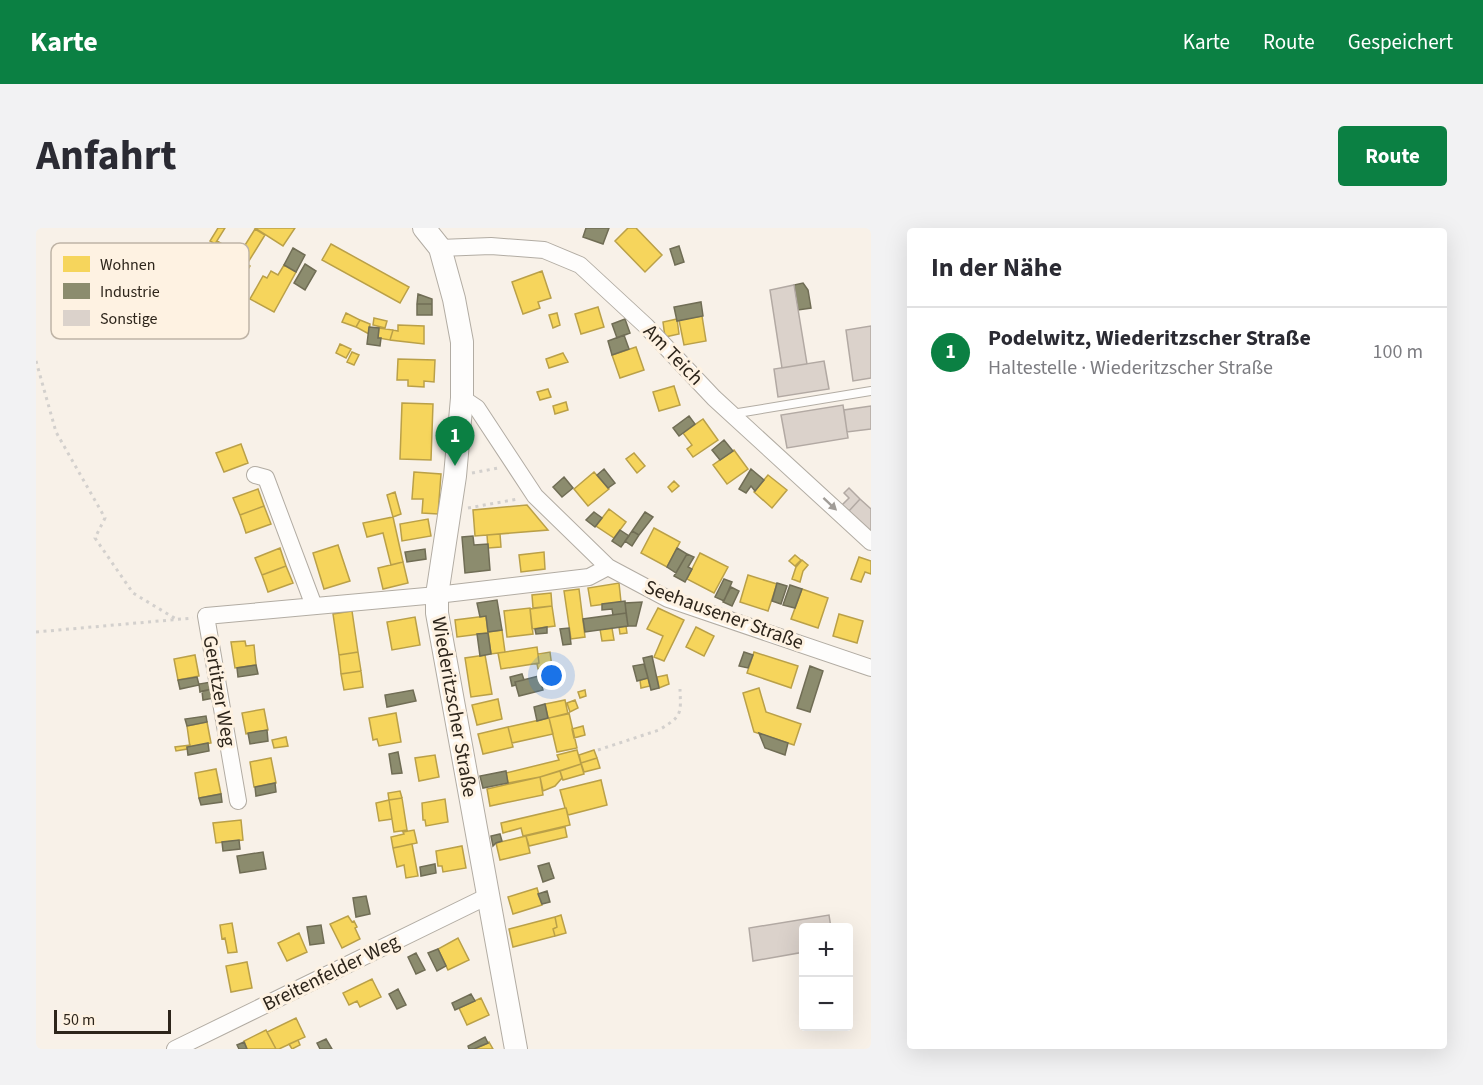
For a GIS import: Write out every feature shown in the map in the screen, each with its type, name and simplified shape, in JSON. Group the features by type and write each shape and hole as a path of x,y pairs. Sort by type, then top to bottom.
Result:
{"street":[{"name":"Wiederitzscher Straße","path":"424,228 440,248 454,299 462,342 462,398 455,476 437,596 437,613 516,1049"},
{"name":"Am Teich","path":"440,248 491,246 544,250 580,265 646,326 714,398 871,542"},
{"name":"Seehausener Straße","path":"462,398 477,408 535,496 608,567 668,599 871,668"},
{"path":"255,475 266,478 314,606"},
{"path":"437,596 589,577 608,567"},
{"name":"Gertitzer Weg","path":"238,801 206,616 437,596"},
{"name":"Breitenfelder Weg","path":"175,1049 488,896"}],"lane":[{"path":"732,414 871,390"}],"path":[{"path":"36,361 56,432 105,518 95,538 133,593 176,619"},
{"path":"455,476 515,465"},
{"path":"450,511 535,496"},
{"path":"36,632 206,616"},
{"path":"598,750 668,725 681,710 680,689"}],"building: Wohnen":[{"path":"218,228 225,228 216,243 210,241"},
{"path":"255,228 295,228 283,246"},
{"path":"628,228 636,228 662,255 645,272 615,241"},
{"path":"255,229 265,235 249,261 249,243 246,243"},
{"path":"331,244 409,287 400,303 322,260"},
{"path":"284,265 296,272 274,312 250,299 263,276 267,278 271,271 278,275"},
{"path":"542,271 551,298 538,302 540,308 523,314 512,282"},
{"path":"598,307 604,327 581,334 575,314"},
{"path":"346,313 360,320 356,327 342,322"},
{"path":"557,313 560,325 553,328 549,315"},
{"path":"702,316 706,341 684,345 679,320"},
{"path":"374,318 387,321 385,328 373,325"},
{"path":"677,319 679,334 665,337 663,322"},
{"path":"360,320 370,324 369,334 356,327"},
{"path":"398,325 424,326 424,344 390,340 393,330 398,331"},
{"path":"379,328 393,330 390,340 378,338"},
{"path":"340,344 351,349 346,358 336,353"},
{"path":"636,347 644,370 620,378 612,355"},
{"path":"352,352 359,355 354,365 347,362"},
{"path":"563,353 568,362 549,368 546,359"},
{"path":"398,359 435,360 434,382 424,381 424,387 408,386 408,380 397,380"},
{"path":"674,386 680,405 659,411 653,392"},
{"path":"548,389 551,397 540,400 537,392"},
{"path":"566,402 568,410 555,414 553,406"},
{"path":"402,403 433,404 431,460 400,459"},
{"path":"703,419 718,440 693,457 687,449 692,445 683,433"},
{"path":"241,444 248,463 224,472 216,453"},
{"path":"734,450 748,469 727,484 713,465"},
{"path":"634,453 645,466 637,473 626,459"},
{"path":"414,472 441,474 438,514 422,513 423,499 412,499"},
{"path":"594,472 609,489 588,506 574,489"},
{"path":"768,475 787,490 772,508 754,492"},
{"path":"674,481 679,486 672,492 668,487"},
{"path":"258,489 264,506 240,515 233,498"},
{"path":"395,492 401,514 393,517 387,495"},
{"path":"527,505 548,530 475,536 473,510"},
{"path":"264,506 271,524 246,533 240,515"},
{"path":"609,509 626,522 614,538 596,526"},
{"path":"393,517 403,562 391,565 383,533 367,537 363,523"},
{"path":"428,519 431,536 402,541 400,524"},
{"path":"654,528 680,542 667,567 641,553"},
{"path":"500,534 501,547 488,548 487,535"},
{"path":"338,545 350,581 324,589 313,553"},
{"path":"280,548 286,566 262,575 255,558"},
{"path":"544,552 545,569 521,572 519,555"},
{"path":"700,553 728,567 714,593 687,579"},
{"path":"795,555 801,560 795,566 789,561"},
{"path":"859,557 871,561 871,574 865,572 861,582 851,579"},
{"path":"802,560 808,565 803,571 800,582 792,579 796,567"},
{"path":"403,562 408,583 383,589 378,568"},
{"path":"286,566 293,583 268,592 262,575"},
{"path":"748,575 777,584 768,611 740,602"},
{"path":"619,583 621,602 591,606 588,588"},
{"path":"579,589 585,637 571,639 564,591"},
{"path":"802,589 828,598 818,628 791,619"},
{"path":"551,593 552,606 533,608 532,595"},
{"path":"552,606 555,626 532,629 530,609"},
{"path":"530,608 533,634 507,637 504,611"},
{"path":"658,608 684,620 664,661 654,657 663,636 647,629"},
{"path":"352,611 358,652 339,655 333,614"},
{"path":"839,614 863,621 857,643 833,636"},
{"path":"486,616 488,633 457,637 455,620"},
{"path":"415,617 420,645 392,650 387,622"},
{"path":"626,626 627,633 620,634 619,627"},
{"path":"696,627 714,636 704,656 686,647"},
{"path":"612,628 614,640 602,641 600,629"},
{"path":"502,630 505,652 491,654 488,632"},
{"path":"245,641 246,646 254,645 256,665 235,668 231,642"},
{"path":"537,647 539,663 501,669 498,653"},
{"path":"358,652 361,671 341,674 339,655"},
{"path":"550,652 552,667 538,669 538,654"},
{"path":"754,652 798,666 791,688 747,673"},
{"path":"195,655 199,676 178,680 174,659"},
{"path":"485,655 492,694 471,697 465,658"},
{"path":"361,671 363,687 344,690 341,674"},
{"path":"667,675 669,684 659,688 657,677"},
{"path":"648,678 650,686 641,688 640,680"},
{"path":"759,688 766,712 801,724 794,745 754,732 743,693"},
{"path":"585,690 586,696 580,698 578,692"},
{"path":"498,699 502,719 477,725 472,705"},
{"path":"565,700 568,714 548,718 545,704"},
{"path":"575,700 578,708 570,712 567,703"},
{"path":"264,709 268,730 246,734 242,713"},
{"path":"396,713 401,742 379,746 377,739 373,740 369,718"},
{"path":"569,713 577,748 557,752 549,718"},
{"path":"549,718 553,734 512,743 508,727"},
{"path":"207,722 211,743 190,747 187,726"},
{"path":"583,726 585,735 574,738 572,729"},
{"path":"508,727 513,747 483,754 478,734"},
{"path":"286,737 288,746 274,748 272,740"},
{"path":"190,745 187,749 176,751 175,747"},
{"path":"577,750 581,764 540,777 508,783 506,773 559,760 557,755"},
{"path":"594,750 597,758 581,763 579,755"},
{"path":"435,755 439,777 419,781 415,758"},
{"path":"271,758 276,783 254,787 250,762"},
{"path":"597,758 600,768 584,772 581,763"},
{"path":"581,764 584,774 563,780 560,771"},
{"path":"216,769 221,794 199,798 195,773"},
{"path":"560,771 562,778 555,786 543,791 540,777"},
{"path":"540,777 543,795 490,806 487,789"},
{"path":"601,780 607,805 568,815 560,790"},
{"path":"400,791 402,798 389,800 388,793"},
{"path":"402,798 407,830 394,832 389,800"},
{"path":"445,799 448,822 426,826 423,820 422,803"},
{"path":"389,800 392,819 379,821 376,803"},
{"path":"566,808 570,825 523,836 521,828 503,833 501,823"},
{"path":"241,820 243,840 216,843 213,823"},
{"path":"565,827 567,837 529,846 526,836"},
{"path":"414,830 417,843 393,848 391,837"},
{"path":"526,836 530,853 500,860 496,843"},
{"path":"412,844 418,876 406,878 404,865 397,867 393,848"},
{"path":"462,846 466,868 443,872 442,866 438,866 436,851"},
{"path":"537,888 542,905 513,914 508,897"},
{"path":"561,915 566,933 555,936 553,929 557,927 555,917"},
{"path":"348,916 352,922 354,921 360,939 342,948 330,924"},
{"path":"555,917 557,927 553,929 555,936 513,947 509,929"},
{"path":"232,923 237,952 228,953 225,938 222,939 220,925"},
{"path":"299,933 307,952 287,961 278,943"},
{"path":"458,938 469,960 448,970 438,949"},
{"path":"247,962 252,988 231,992 226,966"},
{"path":"372,979 381,997 360,1007 357,1001 349,1005 343,993"},
{"path":"481,998 489,1015 467,1025 459,1008"},
{"path":"296,1018 305,1037 276,1049 267,1032"},
{"path":"266,1030 276,1049 247,1049 244,1041"},
{"path":"298,1040 300,1045 292,1049 289,1044"},
{"path":"488,1043 493,1049 474,1049"}],"building: Industrie":[{"path":"586,228 609,228 603,244 583,237"},
{"path":"679,246 684,262 675,265 670,249"},
{"path":"293,248 305,255 296,272 284,265"},
{"path":"305,264 316,271 305,290 294,283"},
{"path":"803,283 808,290 811,308 798,310 794,285"},
{"path":"418,294 432,299 432,304 417,304"},
{"path":"701,302 703,316 677,321 674,307"},
{"path":"417,304 432,304 432,315 417,315"},
{"path":"625,319 630,333 617,338 612,324"},
{"path":"369,327 379,328 380,346 367,344"},
{"path":"624,335 629,349 612,355 608,341"},
{"path":"689,416 695,424 679,436 673,428"},
{"path":"724,440 733,451 720,460 712,450"},
{"path":"604,469 615,483 608,488 597,475"},
{"path":"751,469 764,480 755,491 751,486 746,493 739,489"},
{"path":"564,477 573,488 562,497 553,487"},
{"path":"594,512 602,518 595,527 586,520"},
{"path":"645,512 653,517 639,535 632,531"},
{"path":"620,530 629,536 621,547 612,541"},
{"path":"632,531 639,535 632,546 625,541"},
{"path":"473,536 474,545 488,544 490,570 465,573 462,537"},
{"path":"677,548 687,554 676,573 667,567"},
{"path":"425,549 426,559 407,562 405,552"},
{"path":"687,554 694,557 688,567 692,569 685,582 674,576"},
{"path":"724,579 732,582 724,601 715,597"},
{"path":"777,583 787,586 781,604 772,601"},
{"path":"790,585 802,589 795,608 783,605"},
{"path":"731,587 739,591 732,606 723,602"},
{"path":"497,600 502,630 488,632 486,616 480,617 477,603"},
{"path":"625,601 626,613 613,615 612,609 602,610 602,604"},
{"path":"642,602 636,626 628,626 625,603"},
{"path":"626,613 628,626 585,632 583,619"},
{"path":"547,627 547,633 536,634 535,629"},
{"path":"569,628 571,644 563,645 560,629"},
{"path":"488,633 491,654 480,656 477,634"},
{"path":"744,652 753,655 748,668 739,666"},
{"path":"652,656 659,688 651,690 643,658"},
{"path":"644,664 648,678 637,681 633,666"},
{"path":"256,665 258,674 238,677 237,668"},
{"path":"810,666 823,671 810,712 797,708"},
{"path":"522,674 524,680 515,682 516,685 512,686 510,677"},
{"path":"539,676 543,690 519,696 515,682"},
{"path":"197,677 199,685 180,689 178,680"},
{"path":"211,682 212,689 200,692 199,684"},
{"path":"212,689 214,698 203,700 202,691"},
{"path":"413,690 416,701 387,707 385,695"},
{"path":"545,704 548,718 537,721 534,707"},
{"path":"206,716 207,722 187,726 185,719"},
{"path":"267,730 268,741 250,744 248,733"},
{"path":"759,733 788,743 785,755 765,748"},
{"path":"208,743 209,751 188,755 187,747"},
{"path":"398,752 402,773 392,774 389,754"},
{"path":"506,771 508,783 483,788 480,776"},
{"path":"275,783 276,792 256,796 255,787"},
{"path":"221,794 222,802 201,805 199,798"},
{"path":"500,834 502,841 493,846 491,836"},
{"path":"239,840 240,849 223,851 222,842"},
{"path":"263,852 266,869 240,873 237,856"},
{"path":"549,863 554,878 543,882 538,866"},
{"path":"435,864 436,873 421,876 420,867"},
{"path":"547,891 550,902 542,904 538,894"},
{"path":"366,896 370,914 356,917 353,898"},
{"path":"321,925 324,943 310,945 307,927"},
{"path":"438,949 446,966 437,971 428,953"},
{"path":"416,953 425,970 416,974 408,957"},
{"path":"398,989 406,1005 397,1009 389,994"},
{"path":"471,994 475,1001 455,1010 452,1003"},
{"path":"485,1037 488,1043 469,1049 468,1046"},
{"path":"326,1039 332,1049 320,1049 317,1043"},
{"path":"244,1042 247,1049 239,1049 237,1045"}],"building: Sonstige":[{"path":"794,285 807,364 782,368 770,290"},
{"path":"871,326 871,378 853,381 846,330"},
{"path":"824,361 829,389 778,397 774,369"},
{"path":"843,405 848,438 787,448 781,415"},
{"path":"871,406 871,429 847,432 844,410"},
{"path":"849,488 860,499 849,511 842,505 849,498 844,493"},
{"path":"860,499 871,509 871,532 849,511"},
{"path":"829,915 830,923 799,923 799,953 753,961 749,928"}],"place":[{"name":"Podelwitz, Wiederitzscher Straße","path":"455,466"}]}
